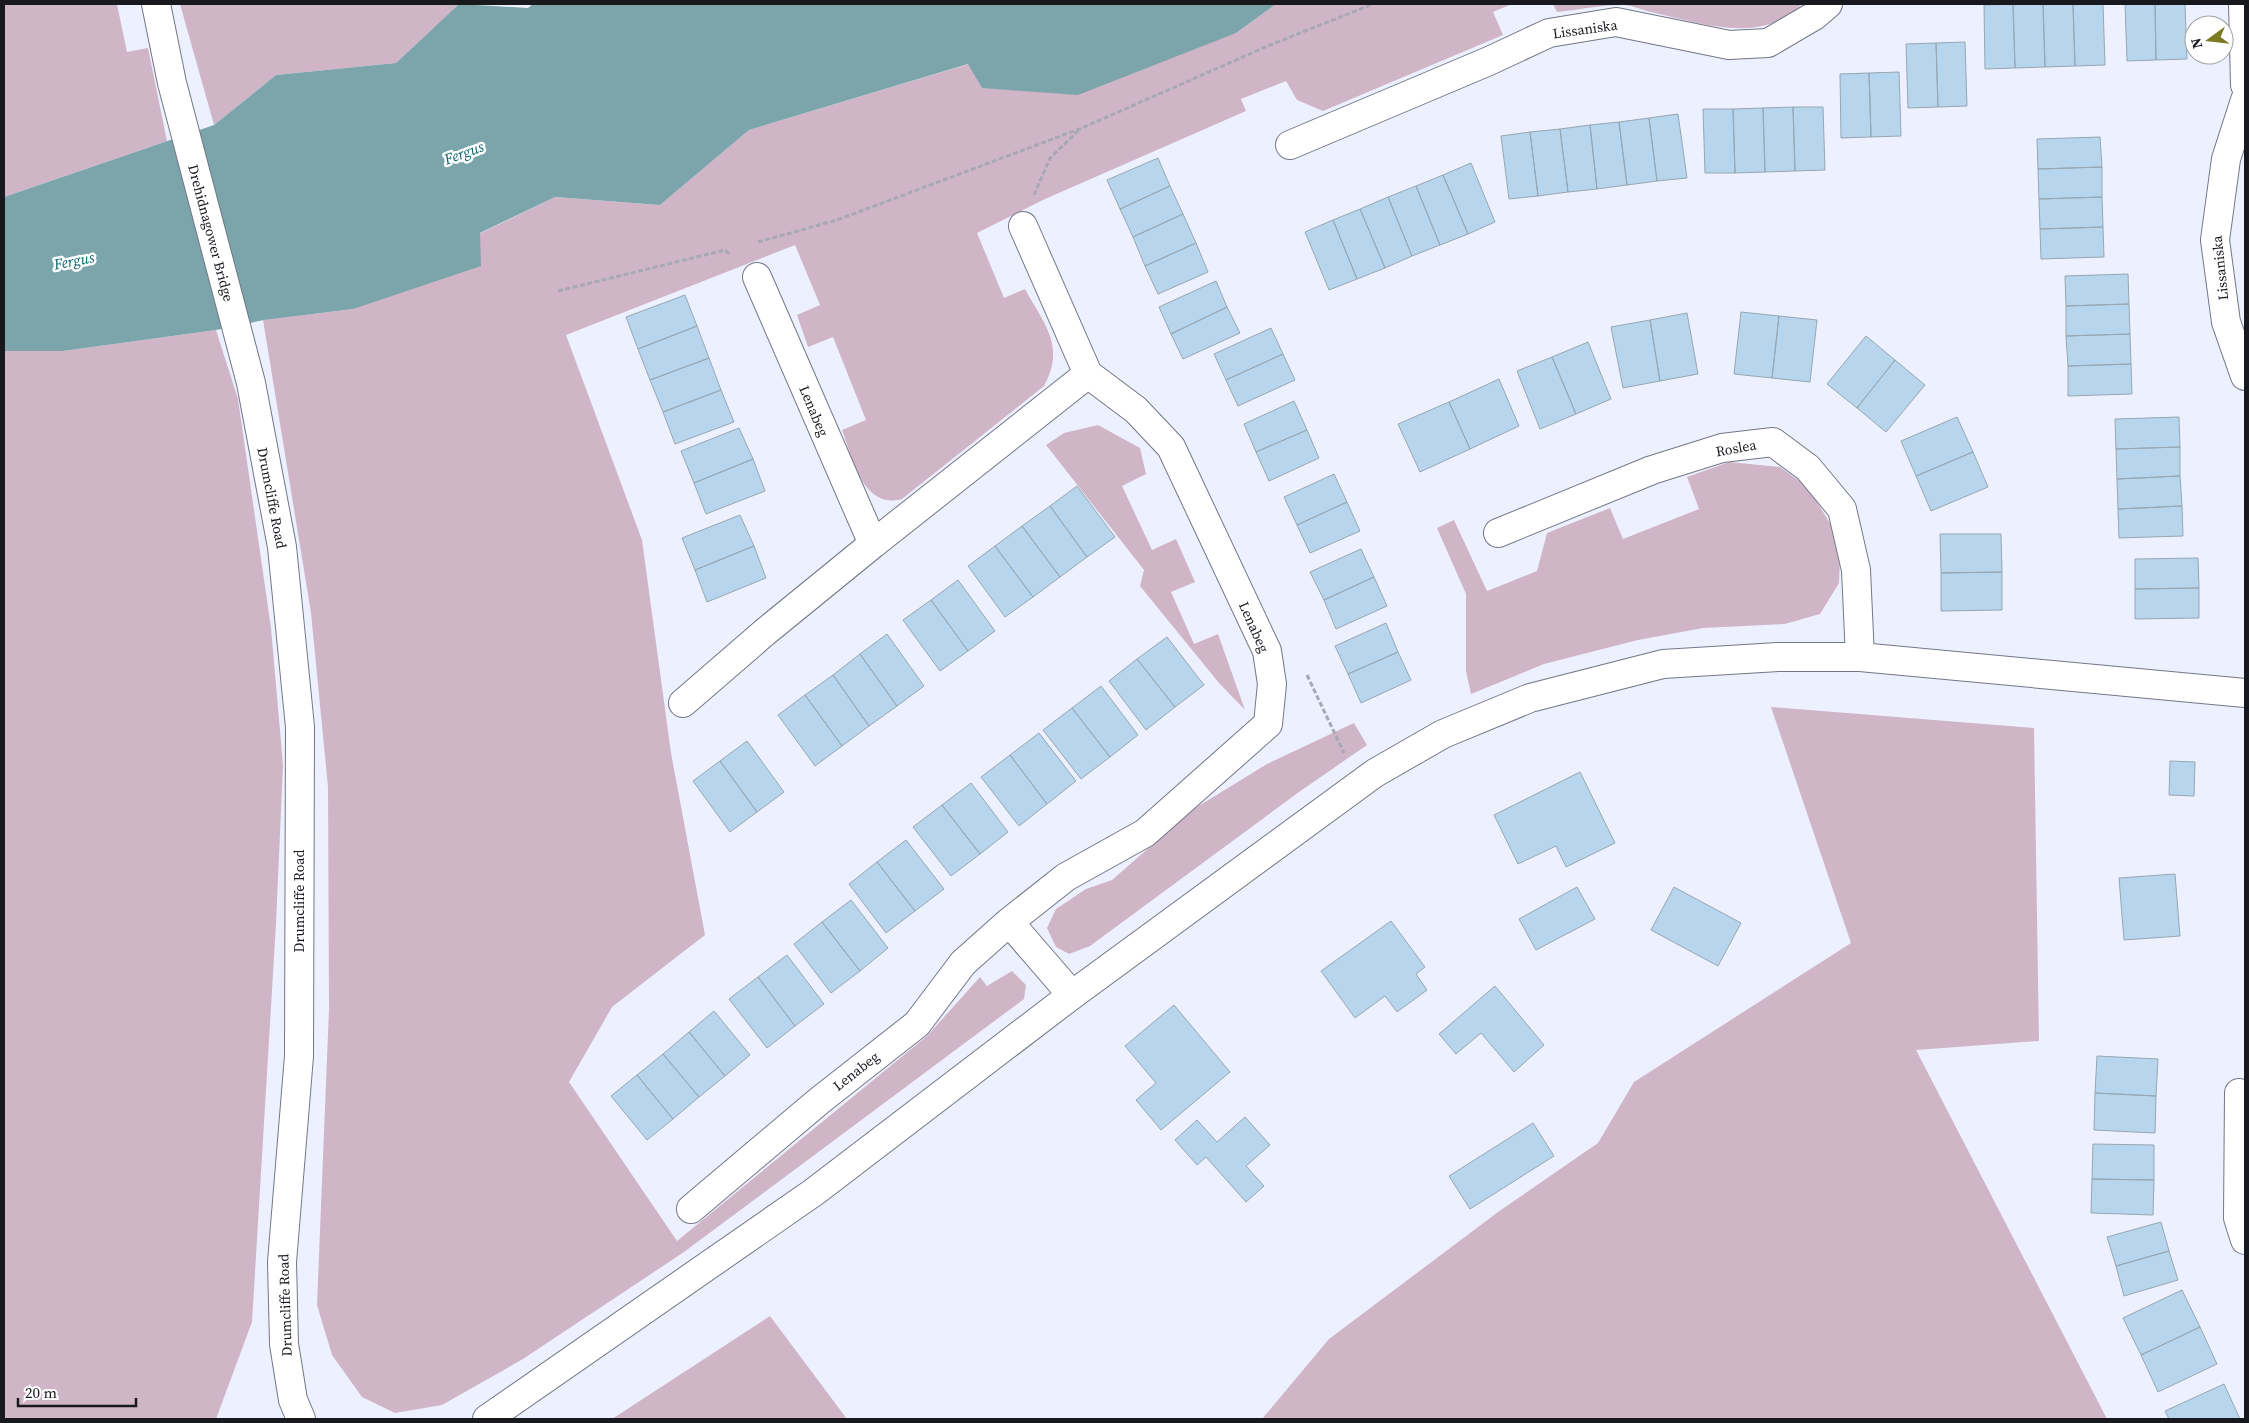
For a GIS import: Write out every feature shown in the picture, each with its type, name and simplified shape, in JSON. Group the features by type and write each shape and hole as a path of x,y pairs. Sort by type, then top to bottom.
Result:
{"street":[{"name":"Drehidnagower Bridge","path":"156,4 172,83 251,383"},
{"name":"Lissaniska","path":"1290,145 1549,34 1616,22 1729,45 1768,43 1814,16 1828,4"},
{"path":"2243,4 2245,85"},
{"name":"Lissaniska","path":"2245,100 2226,159 2215,240 2226,322 2245,376"},
{"name":"Lenabeg","path":"691,1209 819,1100 917,1024 964,963 1009,922 1066,877 1145,833 1268,724 1272,684 1267,651 1171,447 1136,410 1088,374 1023,226"},
{"name":"Lenabeg","path":"757,277 856,510 873,544"},
{"path":"683,703 765,632 873,544 1088,374"},
{"name":"Drumcliffe Road","path":"251,383 282,547 300,726 299,1056 282,1262 284,1344 293,1400 301,1419"},
{"name":"Roslea","path":"1498,533 1652,470 1722,448 1773,442 1808,468 1842,509 1856,570 1860,657"},
{"path":"487,1419 814,1192 1072,995 1374,773 1443,734 1530,698 1662,664 1778,657 1860,657 2245,693"},
{"path":"1009,922 1072,995"},
{"path":"2239,1093 2238,1218 2245,1240"}],"path":[{"path":"757,277 748,244 837,220 1082,128 1270,45 1372,4"},
{"path":"1023,226 1034,193 1050,158 1082,128"},
{"path":"558,291 725,250 757,277"}],"shaded area":[{"path":"4,4 117,4 127,52 148,48 167,141 4,197"},
{"path":"180,4 459,4 396,63 276,75 214,125"},
{"path":"1276,4 1512,4 1493,12 1503,35 1323,111 1297,100 1286,81 1241,99 1246,111 1045,199 977,233 1004,298 1025,289 1045,325 1053,347 1050,372 1044,386 902,499 889,500 878,497 861,479 855,467 842,430 866,420 833,337 808,347 797,315 820,305 795,245 566,335 642,540 671,753 705,935 612,1007 569,1082 677,1241 927,1036 980,977 987,986 1012,971 1026,985 1024,999 684,1252 523,1359 442,1405 395,1413 362,1397 332,1355 317,1305 329,1009 328,787 311,613 263,320 353,309 479,234 555,197 660,205 749,130 969,64 982,88 1236,33"},
{"path":"1553,4 1802,4 1786,17 1768,25 1750,28 1730,28 1690,21 1625,5 1600,6 1557,12"},
{"path":"216,330 238,399 271,628 283,765 276,924 252,1322 216,1419 4,1419 4,351 63,351"},
{"path":"1098,425 1140,448 1146,474 1122,486 1152,550 1176,539 1195,582 1171,592 1194,644 1218,634 1245,710 1219,683 1140,586 1144,570 1046,445 1064,433"},
{"path":"1729,462 1780,467 1808,487 1831,525 1840,558 1839,583 1820,614 1785,624 1703,628 1638,640 1544,664 1471,694 1466,671 1466,594 1437,528 1454,520 1487,591 1537,571 1547,533 1610,508 1623,539 1699,509 1687,477"},
{"path":"1771,707 2034,728 2039,1041 1916,1050 2107,1419 1262,1419 1329,1339 1498,1212 1598,1143 1634,1082 1851,943"},
{"path":"1354,723 1367,745 1299,792 1090,946 1069,954 1056,947 1047,928 1056,909 1086,889 1112,880 1192,810 1267,764"},
{"path":"770,1316 847,1419 612,1419"}],"water":[{"name":"Fergus","path":"459,4 528,8 533,4 1276,4 1236,33 1078,95 982,88 968,64 749,130 660,205 555,197 480,233 481,266 353,309 264,320 216,330 63,351 4,351 4,197 214,125 276,75 396,63"}],"building":[{"path":"2013,4 2015,68 1985,69 1984,5"},
{"path":"2013,4 2043,4 2045,67 2015,68"},
{"path":"2043,4 2073,4 2075,66 2045,67"},
{"path":"2073,4 2103,4 2105,65 2075,66"},
{"path":"2125,4 2155,4 2156,60 2127,61"},
{"path":"2155,4 2185,4 2184,59 2156,60"},
{"path":"1965,42 1967,106 1938,107 1936,43"},
{"path":"1936,43 1938,107 1908,108 1906,44"},
{"path":"1899,72 1901,136 1871,137 1869,73"},
{"path":"1869,73 1871,137 1841,138 1840,74"},
{"path":"1793,107 1823,107 1825,170 1795,171"},
{"path":"1793,107 1795,171 1765,172 1763,108"},
{"path":"1763,108 1765,172 1735,173 1733,109"},
{"path":"1703,109 1733,109 1735,173 1705,173"},
{"path":"1678,114 1687,178 1657,181 1649,118"},
{"path":"1649,118 1657,181 1627,185 1619,122"},
{"path":"1619,122 1627,185 1597,189 1590,125"},
{"path":"1590,125 1597,189 1568,192 1560,129"},
{"path":"1560,129 1568,192 1538,196 1530,132"},
{"path":"1530,132 1538,196 1509,199 1501,136"},
{"path":"2100,137 2102,167 2038,169 2037,139"},
{"path":"1158,158 1170,186 1120,209 1107,180"},
{"path":"1471,163 1495,222 1468,234 1443,175"},
{"path":"2102,167 2102,197 2039,199 2038,169"},
{"path":"1443,175 1468,234 1440,245 1416,186"},
{"path":"1170,186 1183,214 1133,237 1120,209"},
{"path":"1416,186 1440,245 1412,256 1388,197"},
{"path":"1388,197 1412,256 1385,268 1360,209"},
{"path":"2102,197 2103,227 2040,229 2039,199"},
{"path":"1360,209 1385,268 1357,279 1333,220"},
{"path":"1183,214 1196,243 1145,266 1133,237"},
{"path":"1333,220 1357,279 1329,290 1305,232"},
{"path":"2103,227 2104,257 2041,259 2040,229"},
{"path":"1196,243 1208,272 1158,294 1145,266"},
{"path":"2128,274 2129,304 2066,306 2065,276"},
{"path":"1216,281 1227,307 1171,334 1159,307"},
{"path":"685,295 697,326 638,349 626,317"},
{"path":"2129,304 2130,334 2066,336 2066,306"},
{"path":"1227,307 1240,333 1183,359 1171,334"},
{"path":"1741,312 1779,316 1772,378 1734,374"},
{"path":"1687,313 1698,374 1660,381 1650,320"},
{"path":"1779,316 1817,320 1810,382 1772,378"},
{"path":"1650,320 1660,381 1623,388 1611,327"},
{"path":"697,326 709,358 650,380 638,349"},
{"path":"1271,328 1283,354 1226,380 1214,354"},
{"path":"2130,334 2131,364 2068,366 2066,336"},
{"path":"1866,336 1895,360 1857,408 1827,384"},
{"path":"1588,342 1611,399 1576,414 1552,357"},
{"path":"1283,354 1295,380 1238,406 1226,380"},
{"path":"1552,357 1576,414 1540,429 1517,371"},
{"path":"709,358 721,390 663,412 650,380"},
{"path":"1895,360 1925,385 1886,432 1857,408"},
{"path":"2131,364 2132,394 2068,396 2068,366"},
{"path":"1499,379 1519,426 1470,449 1449,402"},
{"path":"721,390 734,422 675,444 663,412"},
{"path":"1294,401 1307,430 1256,452 1244,424"},
{"path":"1449,402 1470,449 1420,472 1398,424"},
{"path":"1957,417 1973,452 1916,476 1901,441"},
{"path":"2179,417 2180,447 2116,449 2115,419"},
{"path":"739,428 753,459 694,483 681,451"},
{"path":"1307,430 1319,458 1269,481 1256,452"},
{"path":"2180,447 2180,476 2117,479 2116,449"},
{"path":"1973,452 1988,487 1931,511 1916,476"},
{"path":"753,459 765,491 706,514 694,483"},
{"path":"1334,474 1347,502 1297,525 1284,497"},
{"path":"2180,476 2182,506 2118,509 2117,479"},
{"path":"1077,486 1115,537 1087,557 1050,506"},
{"path":"1347,502 1360,531 1310,553 1297,525"},
{"path":"1050,506 1087,557 1060,577 1022,526"},
{"path":"2182,506 2183,536 2119,538 2118,509"},
{"path":"740,515 754,546 695,570 682,538"},
{"path":"1022,526 1060,577 1033,597 995,546"},
{"path":"1940,534 2001,534 2002,572 1941,573"},
{"path":"754,546 766,578 707,602 695,570"},
{"path":"995,546 1033,597 1005,617 968,566"},
{"path":"1361,549 1374,577 1324,600 1310,572"},
{"path":"2198,558 2199,588 2135,589 2135,559"},
{"path":"2002,572 2002,610 1941,611 1941,573"},
{"path":"1374,577 1387,606 1336,629 1324,600"},
{"path":"958,580 995,631 968,651 931,600"},
{"path":"2199,588 2199,618 2135,619 2135,589"},
{"path":"931,600 968,651 940,671 903,620"},
{"path":"1386,623 1398,652 1348,674 1335,646"},
{"path":"887,634 924,686 897,706 860,654"},
{"path":"1167,637 1204,685 1175,707 1137,659"},
{"path":"1398,652 1411,680 1361,703 1348,674"},
{"path":"860,654 897,706 869,726 833,675"},
{"path":"1137,659 1175,707 1146,730 1109,681"},
{"path":"833,675 869,726 842,746 805,695"},
{"path":"1101,686 1138,735 1110,757 1072,708"},
{"path":"805,695 842,746 815,766 778,715"},
{"path":"1072,708 1110,757 1081,779 1043,730"},
{"path":"1039,733 1076,781 1047,804 1010,755"},
{"path":"747,741 784,792 757,812 720,761"},
{"path":"1010,755 1047,804 1019,826 981,777"},
{"path":"720,761 757,812 730,832 693,781"},
{"path":"2170,761 2195,762 2194,796 2169,795"},
{"path":"1580,772 1615,843 1566,867 1556,846 1518,864 1494,815"},
{"path":"971,783 1008,832 980,854 942,805"},
{"path":"942,805 980,854 951,876 913,827"},
{"path":"906,840 944,889 915,911 877,862"},
{"path":"877,862 915,911 886,933 849,884"},
{"path":"2175,874 2180,936 2124,940 2119,878"},
{"path":"1577,887 1595,919 1536,950 1519,919"},
{"path":"1674,887 1741,923 1718,966 1651,930"},
{"path":"851,900 888,948 860,971 822,922"},
{"path":"1391,921 1425,967 1416,974 1427,990 1397,1012 1385,996 1355,1018 1321,971"},
{"path":"822,922 860,971 831,993 794,944"},
{"path":"787,955 824,1004 795,1026 758,977"},
{"path":"758,977 795,1026 767,1048 729,999"},
{"path":"1495,986 1544,1045 1514,1072 1481,1033 1456,1054 1439,1034"},
{"path":"1174,1005 1230,1072 1161,1130 1136,1100 1156,1083 1125,1046"},
{"path":"714,1011 750,1055 725,1076 689,1032"},
{"path":"689,1032 725,1076 699,1097 663,1054"},
{"path":"663,1054 699,1097 673,1119 637,1075"},
{"path":"2097,1056 2158,1059 2156,1096 2095,1093"},
{"path":"637,1075 673,1119 647,1140 611,1096"},
{"path":"2095,1093 2156,1096 2155,1133 2094,1130"},
{"path":"1245,1117 1270,1145 1246,1166 1264,1186 1246,1202 1206,1157 1197,1165 1175,1140 1197,1120 1217,1142"},
{"path":"1533,1123 1554,1156 1470,1209 1449,1176"},
{"path":"2093,1144 2154,1145 2154,1180 2092,1179"},
{"path":"2092,1179 2154,1180 2153,1215 2091,1213"},
{"path":"2161,1222 2169,1251 2116,1266 2107,1237"},
{"path":"2169,1251 2178,1280 2124,1296 2116,1266"},
{"path":"2182,1290 2200,1327 2141,1355 2123,1318"},
{"path":"2200,1327 2217,1364 2158,1392 2141,1355"},
{"path":"2224,1384 2240,1419 2169,1419 2165,1411"}]}
